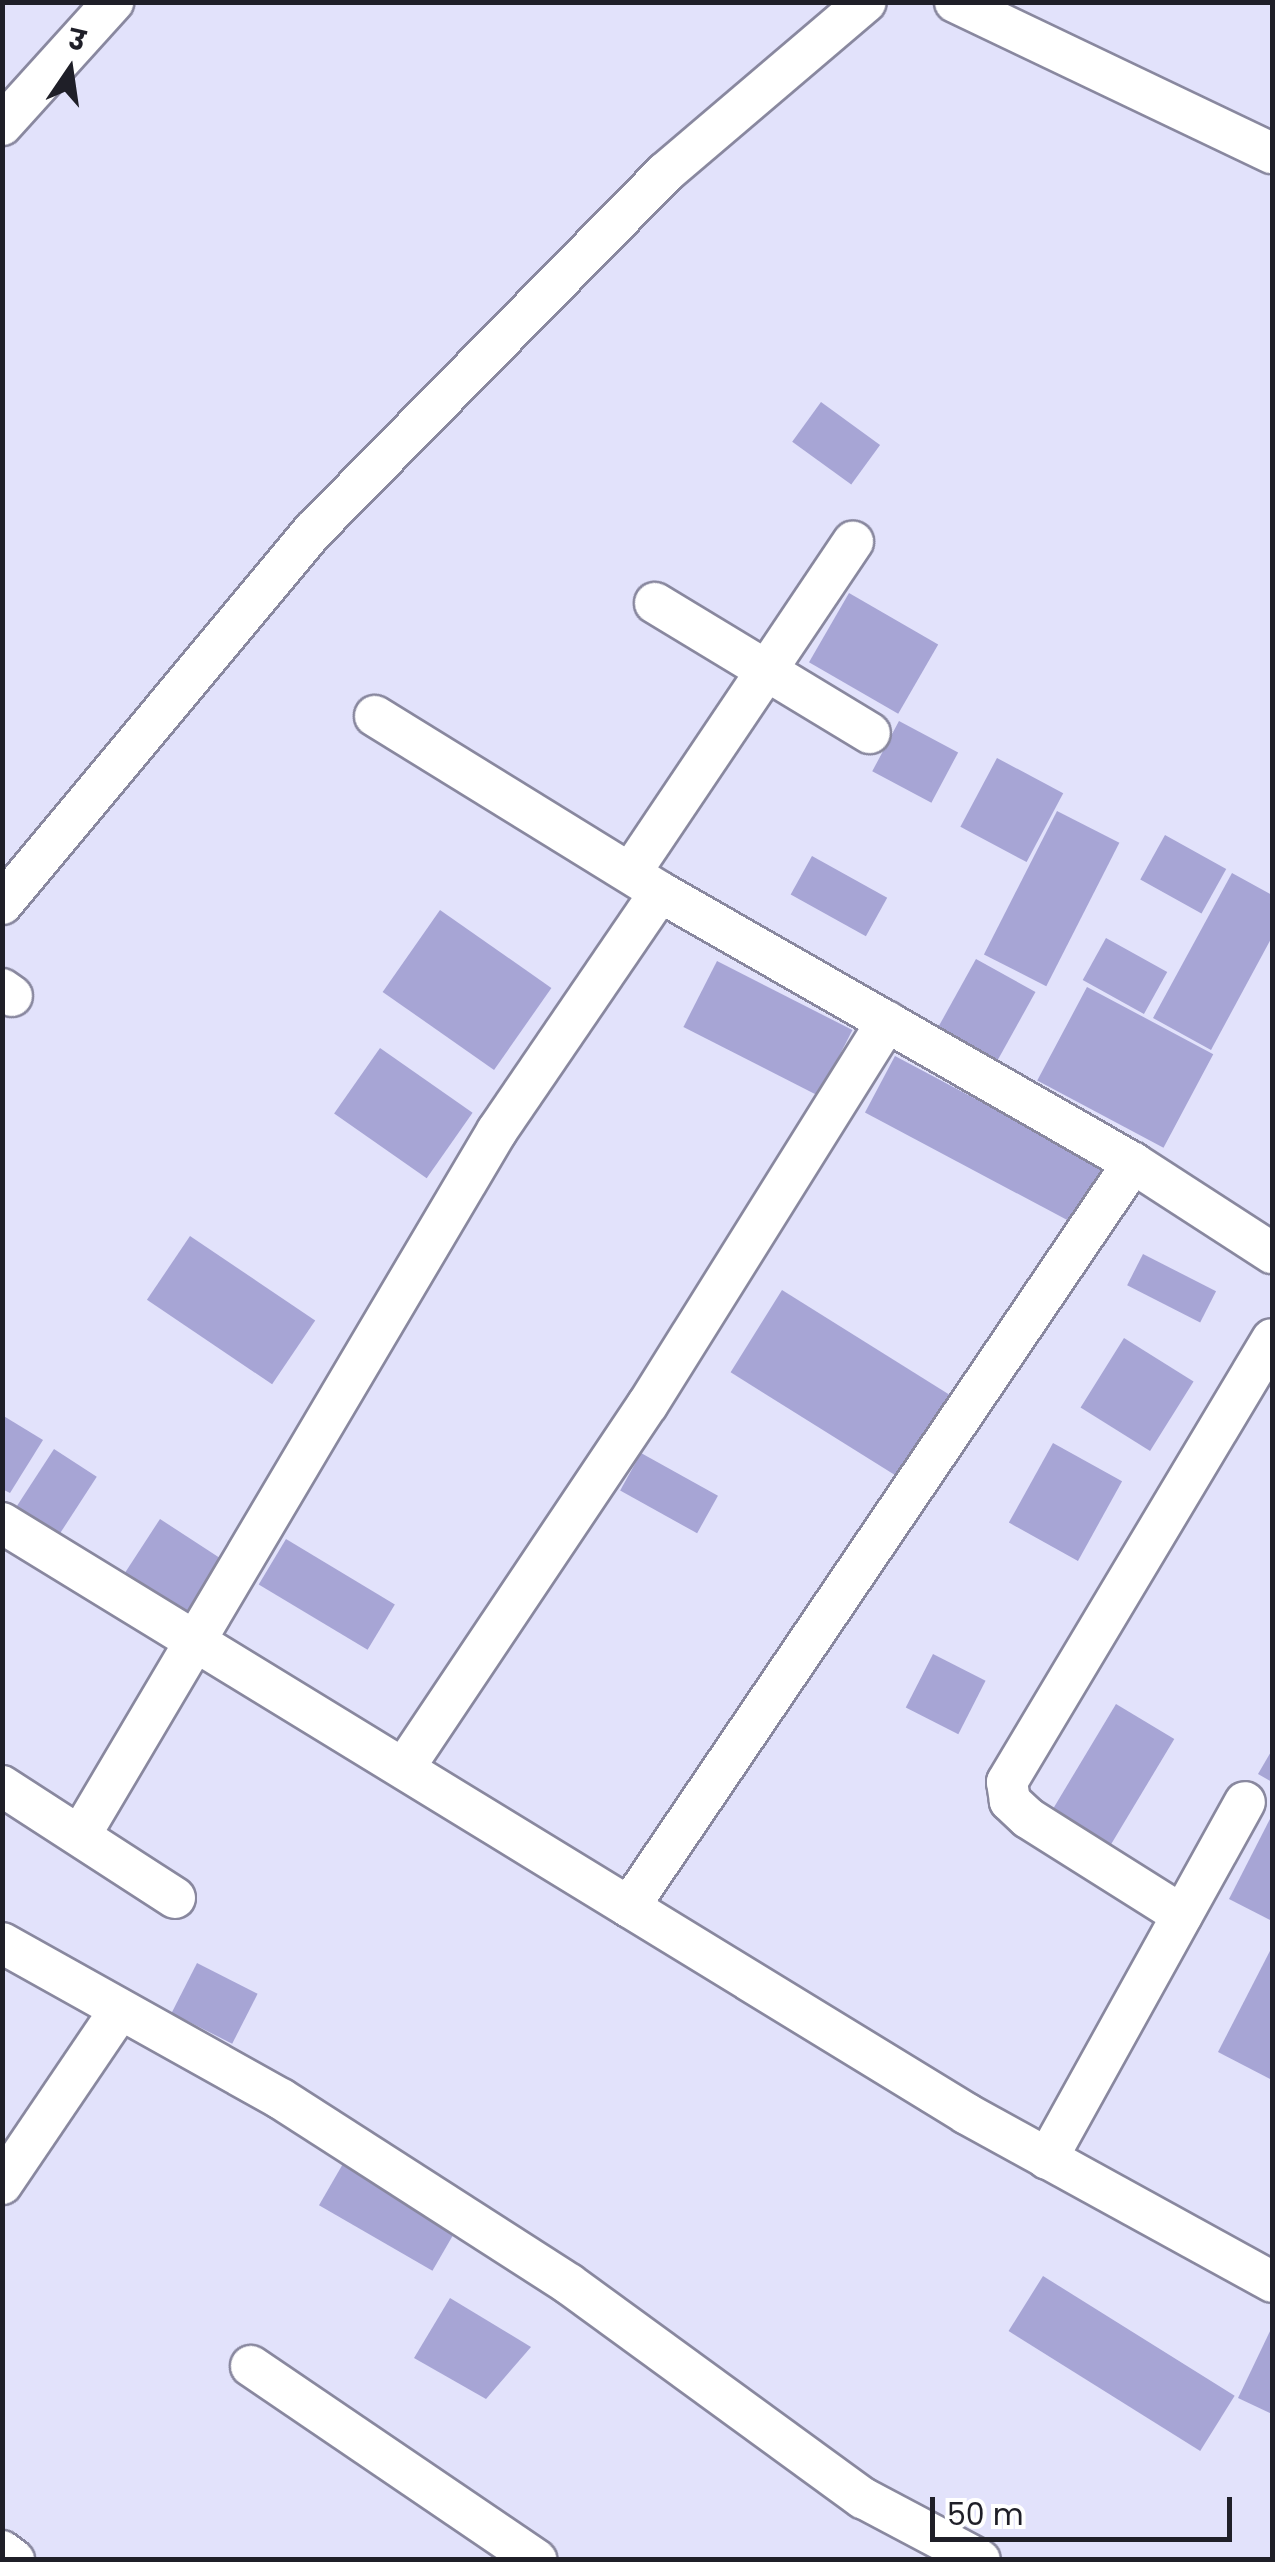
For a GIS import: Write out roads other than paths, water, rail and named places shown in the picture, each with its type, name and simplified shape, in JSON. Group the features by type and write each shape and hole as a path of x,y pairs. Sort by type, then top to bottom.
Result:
{"street":[{"path":"2,124 112,2"},
{"path":"2,904 313,531 666,172 866,2"},
{"path":"955,2 1272,154"},
{"path":"81,1834 646,882 766,672 853,542"},
{"path":"655,603 870,732"},
{"path":"375,716 646,882 1133,1163 1272,1252"},
{"path":"404,1768 648,1404 887,1021"},
{"path":"629,1907 1133,1163"},
{"path":"1182,1915 1028,1818 1010,1801 1008,1782 1272,1339"},
{"path":"2,1523 196,1645 1047,2159 1272,2281"},
{"path":"2,1786 175,1898"},
{"path":"1047,2159 1245,1802"},
{"path":"2,1943 282,2099 569,2284 863,2498 980,2560"},
{"path":"2,2184 120,2010"},
{"path":"251,2366 536,2560"},
{"path":"2,2551 14,2560"}]}
